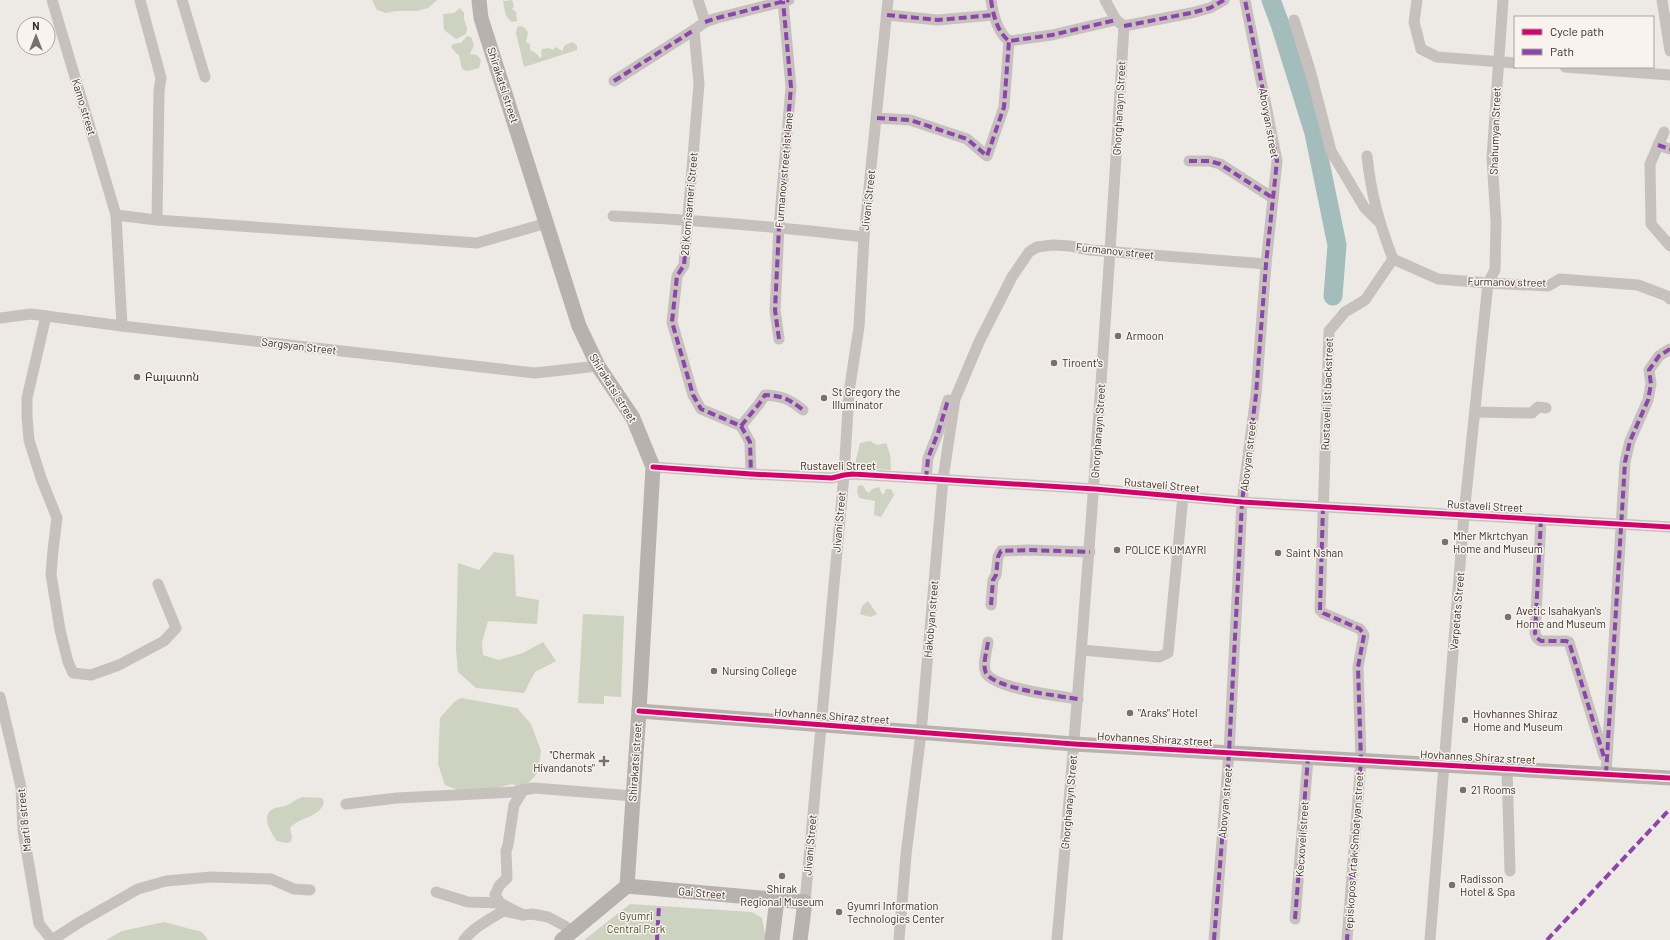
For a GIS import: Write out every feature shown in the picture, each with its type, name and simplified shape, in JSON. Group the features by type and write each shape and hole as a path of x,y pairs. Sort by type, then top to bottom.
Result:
{"main road":[{"name":"Shirakatsi street","path":"479,0 481,18 579,326 598,366 633,418 653,467 639,711 626,886"},
{"name":"Hovhannes Shiraz street","path":"639,711 1074,744 1308,758 1507,769 1606,768 1670,778"},
{"path":"566,937 626,886"},
{"name":"Gai Street","path":"626,886 777,899"},
{"path":"772,940 777,899 805,902 800,940"}],"street":[{"name":"Kamo street","path":"52,0 116,215 122,326"},
{"path":"140,0 161,78 159,91 157,220"},
{"path":"182,0 205,77"},
{"path":"698,0 705,22"},
{"name":"Jivani Street","path":"805,902 844,475 849,392 859,327 864,237 888,0"},
{"path":"991,0 993,15 1004,37 1009,41 1191,13 1210,8 1224,0"},
{"path":"1105,0 1120,23"},
{"name":"Abovyan street","path":"1214,940 1229,753 1242,502 1256,395 1266,264 1277,161 1245,0"},
{"path":"1417,0 1414,22 1421,49 1437,57 1514,63"},
{"name":"Shahumyan Street","path":"1488,283 1495,270 1496,222 1492,158 1503,0"},
{"path":"1662,0 1670,51"},
{"path":"614,81 705,22 786,1"},
{"name":"Furmanov street 1st lane","path":"779,339 775,310 779,227 791,87 786,1"},
{"path":"887,15 938,20 993,15"},
{"path":"1294,20 1310,70 1332,151 1364,207 1378,221"},
{"name":"Ghorghanayn Street","path":"1057,940 1090,552 1111,252 1120,23"},
{"name":"26 Komisarneri Street","path":"694,30 699,84 684,265 677,276 672,322 693,396 701,409 741,426"},
{"path":"877,118 910,120 967,139 987,156 1004,107 1009,41"},
{"path":"1579,68 1670,75"},
{"path":"1664,132 1650,164 1651,224 1670,246"},
{"path":"1658,146 1670,149"},
{"path":"1367,156 1370,185 1378,221 1392,259"},
{"path":"1189,161 1210,161 1220,164 1273,198"},
{"path":"116,215 157,220 477,243 547,223"},
{"path":"612,216 779,227 864,237"},
{"name":"Furmanov street","path":"997,307 1022,260 1029,252 1037,247 1059,245 1111,252 1266,264"},
{"name":"Furmanov street","path":"1392,259 1438,279 1548,286 1560,279 1638,285 1667,296 1670,299"},
{"name":"Rustaveli 1st backstreet","path":"1361,760 1358,667 1364,635 1360,629 1323,614 1320,610 1329,331 1345,312 1365,300 1392,259"},
{"name":"Varpetats Street","path":"1430,940 1464,515 1488,283"},
{"name":"Hakobyan street","path":"899,940 906,855 921,732 944,479 955,399 979,342 997,307"},
{"name":"Sargsyan Street","path":"3,316 31,314 122,326 535,373 598,366"},
{"path":"46,316 27,398 27,417 29,440 41,478 57,518 52,574 60,630 68,662 73,673 91,675 119,665 164,641 176,628 158,584"},
{"path":"1606,768 1625,462 1630,442 1648,400 1651,384 1649,370 1659,356 1670,349"},
{"path":"751,474 750,442 741,426 765,395 780,396 791,400 803,410"},
{"path":"926,479 928,458 938,433 948,400"},
{"path":"1475,412 1532,413 1538,408 1546,408"},
{"name":"Rustaveli Street","path":"653,467 832,478 844,475 944,479 1094,489 1242,502 1670,527"},
{"path":"1082,650 1159,657 1168,653 1183,496"},
{"path":"1541,519 1537,638 1541,640 1569,642 1606,768"},
{"path":"991,605 993,580 996,575 998,557 1001,551 1029,550 1090,552"},
{"path":"988,642 985,670 990,678 1002,684 1022,689 1078,699"},
{"name":"Marti 8 street","path":"0,697 21,787 23,830 39,924 52,940"},
{"name":"Kecxoveli street","path":"1295,919 1308,758"},
{"name":"episkopos Artak Smbatyan street","path":"1347,940 1361,760"},
{"path":"1507,769 1510,871"},
{"path":"346,804 397,798 514,792 534,788 633,796"},
{"path":"500,903 495,895 499,886 507,878 506,851 514,805 524,789"},
{"path":"52,940 80,922 138,889 166,881 211,877 271,878 294,889 310,890"},
{"path":"436,892 468,902 500,903 523,915"},
{"path":"464,940 482,924 504,911 523,915 532,914 548,917 559,922 566,937"}],"green space":[{"path":"372,0 437,0 428,8 417,11 396,11 386,13 377,10"},
{"path":"512,0 514,6 512,9 516,12 517,21 512,22 506,15 503,1"},
{"path":"460,8 464,13 467,28 466,34 456,39 444,30 443,14 454,13"},
{"path":"519,26 524,27 528,32 526,42 530,44 530,50 536,53 540,58 542,56 542,49 549,48 553,50 556,47 562,51 565,45 573,42 577,46 577,50 524,67 516,33"},
{"path":"467,36 471,37 474,45 470,54 477,55 481,60 479,68 467,71 462,69 459,55 451,47 453,44 461,43"},
{"path":"870,441 877,445 886,443 890,454 891,470 854,468 860,443"},
{"path":"862,485 869,493 872,489 879,487 882,494 884,494 886,489 891,489 894,495 881,517 874,515 875,501 859,498 857,491 858,486"},
{"path":"494,552 514,555 516,596 539,600 537,624 488,621 482,642 483,655 499,660 523,653 543,642 556,661 535,672 524,693 476,688 458,672 456,649 458,563 479,570"},
{"path":"868,601 877,614 870,617 860,614 862,606"},
{"path":"583,614 624,616 621,697 604,696 604,704 578,703"},
{"path":"461,698 517,708 531,724 541,751 538,772 524,789 512,784 471,795 445,785 438,764 440,718 454,702"},
{"path":"302,797 322,798 324,802 318,811 294,824 290,828 292,837 291,842 286,843 277,841 268,824 267,819 270,811 287,805"},
{"name":"Gyumri Central Park","path":"630,904 752,912 762,918 766,938 765,940 584,940"},
{"path":"164,922 202,932 208,940 106,940 122,931"}],"waterway":[{"path":"1271,0 1314,133 1337,245 1333,296"}],"marked path":[{"path":"705,22 789,0"},
{"path":"991,0 994,17 1001,33 1009,41 1052,35 1116,20"},
{"path":"1124,26 1191,13 1210,8 1224,0"},
{"path":"1214,940 1229,753 1242,502 1256,395 1266,264 1277,161 1245,0"},
{"path":"779,339 775,310 779,227 791,87 783,1"},
{"path":"887,15 938,20 993,15"},
{"path":"614,81 694,30"},
{"path":"877,118 910,120 967,139 987,156 1004,107 1009,41"},
{"path":"1658,145 1670,149"},
{"path":"1189,161 1209,161 1220,164 1273,198"},
{"path":"688,220 684,265 677,276 672,322 693,395 701,409 741,426 750,442 751,474"},
{"path":"1606,774 1625,462 1630,441 1648,400 1651,384 1649,370 1659,356 1670,349"},
{"path":"741,426 765,395 777,396 786,399 803,410"},
{"path":"926,479 928,458 938,433 948,400"},
{"path":"1323,506 1320,610 1323,613 1360,629 1364,635 1358,667 1361,760 1347,940"},
{"path":"1541,519 1535,633 1537,638 1541,641 1569,642 1604,757"},
{"path":"991,605 993,580 996,575 998,557 1001,551 1029,550 1090,552"},
{"path":"988,642 984,666 986,673 992,679 1029,691 1078,699"},
{"path":"1295,919 1308,758"},
{"path":"1547,940 1670,809"},
{"path":"657,940 659,905"}],"cycle path":[{"path":"653,467 832,478 853,474 1095,489 1242,502 1670,527"},
{"path":"639,711 1074,744 1670,778"}],"place":[{"name":"Armoon","path":"1118,336"},
{"name":"Tiroent's","path":"1054,363"},
{"name":"Բալատոն","path":"137,377"},
{"name":"St Gregory the Illuminator","path":"824,398"},
{"name":"Mher Mkrtchyan Home and Museum","path":"1445,542"},
{"name":"POLICE KUMAYRI","path":"1117,550"},
{"name":"Saint Nshan","path":"1278,553"},
{"name":"Avetic Isahakyan's Home and Museum","path":"1508,617"},
{"name":"Nursing College","path":"714,671"},
{"name":"\"Araks\" Hotel","path":"1130,713"},
{"name":"Hovhannes Shiraz Home and Museum","path":"1465,720"},
{"name":"\"Chermak Hivandanots\"","path":"604,761"},
{"name":"21 Rooms","path":"1463,790"},
{"name":"Shirak Regional Museum","path":"782,876"},
{"name":"Radisson Hotel & Spa","path":"1452,885"},
{"name":"Gyumri Information Technologies Center","path":"839,912"}]}
